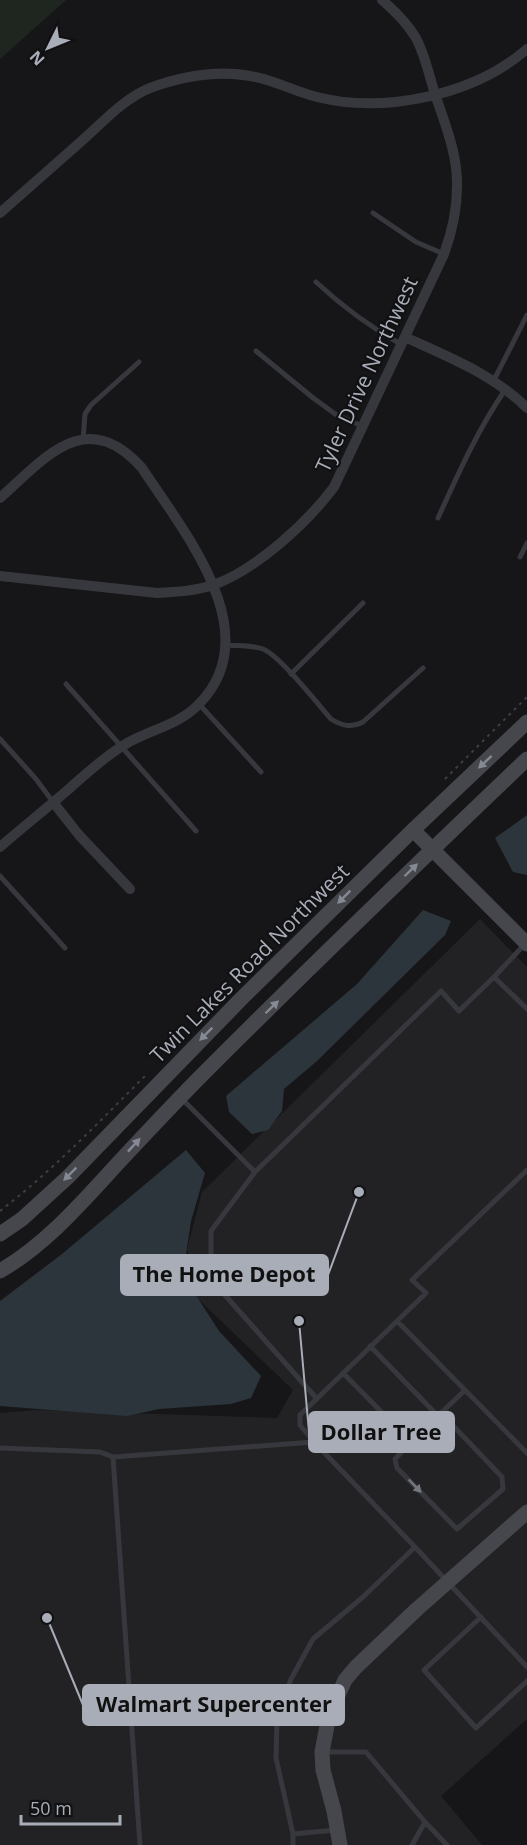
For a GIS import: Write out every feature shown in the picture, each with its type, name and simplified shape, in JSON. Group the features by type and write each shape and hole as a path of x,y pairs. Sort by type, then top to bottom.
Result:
{"street":[{"name":"Tyler Drive Northwest","path":"0,576 158,593 179,592 213,585 254,564 321,505 334,487 444,254 453,230 458,184 454,158 424,57 405,22 382,0"},
{"path":"0,213 120,106 147,89 201,75 245,76 318,97 345,102 375,104 404,102 459,88 479,80 527,49"},
{"path":"404,341 476,370 506,389 527,408"},
{"path":"0,498 64,444 83,440 106,442 120,447 142,468 202,560 213,585 225,629 226,645 224,664 210,692 199,704 176,722 149,732 109,755 0,847"},
{"name":"Twin Lakes Road Northwest","path":"0,1234 22,1219 68,1177 226,1013 527,722"},
{"path":"0,1271 32,1248 78,1206 204,1074 527,759"},
{"path":"53,802 79,835 129,889"},
{"path":"413,830 526,944"},
{"path":"339,1837 323,1770 322,1752 329,1715 345,1680 447,1582 527,1512"}],"lane":[{"path":"373,213 416,242 444,254"},
{"path":"316,282 352,314 375,330 404,341"},
{"path":"494,381 527,315"},
{"path":"256,351 335,414 364,427"},
{"path":"83,440 85,414 139,362"},
{"path":"438,518 475,438 506,389"},
{"path":"520,557 527,543"},
{"path":"291,674 363,603"},
{"path":"226,645 262,649 279,660 331,719 342,725 354,726 363,722 423,668"},
{"path":"66,684 196,831"},
{"path":"199,704 261,772"},
{"path":"0,739 53,802"},
{"path":"0,876 65,948"},
{"path":"317,1399 224,1294 211,1268 211,1231 255,1172 441,991 459,1011 526,944"},
{"path":"494,977 527,1010"},
{"path":"181,1098 255,1172"},
{"path":"527,1170 412,1280 426,1293 300,1415 300,1425 314,1442 527,1667"},
{"path":"397,1321 527,1453"},
{"path":"370,1346 439,1415 502,1477 503,1489 457,1529 398,1468 395,1459 411,1442 439,1415 464,1391"},
{"path":"344,1373 411,1442"},
{"path":"0,1448 100,1452 113,1457 314,1442"},
{"path":"113,1457 140,1845"},
{"path":"293,1845 293,1834 276,1758 278,1718 291,1679 313,1639 363,1598 415,1547"},
{"path":"481,1617 424,1670 476,1728 527,1681"},
{"path":"322,1752 366,1752 447,1845"},
{"path":"412,1845 425,1822"},
{"path":"293,1834 339,1837"}],"shaded area":[{"path":"0,0 66,0 0,59"},
{"path":"527,815 527,875 513,872 495,838"},
{"path":"423,910 451,921 445,935 317,1061 284,1089 282,1111 268,1130 252,1134 229,1112 226,1096 357,984"},
{"path":"480,919 527,967 527,1719 441,1796 482,1845 0,1845 0,1413 37,1410 277,1418 293,1390 197,1298 187,1249 202,1192"},
{"path":"186,1150 205,1173 191,1221 183,1275 219,1331 261,1376 251,1398 231,1404 159,1409 127,1416 0,1406 0,1301 62,1254"}],"place":[{"name":"The Home Depot","path":"359,1192"},
{"name":"Dollar Tree","path":"299,1321"},
{"name":"Walmart Supercenter","path":"47,1618"}]}
